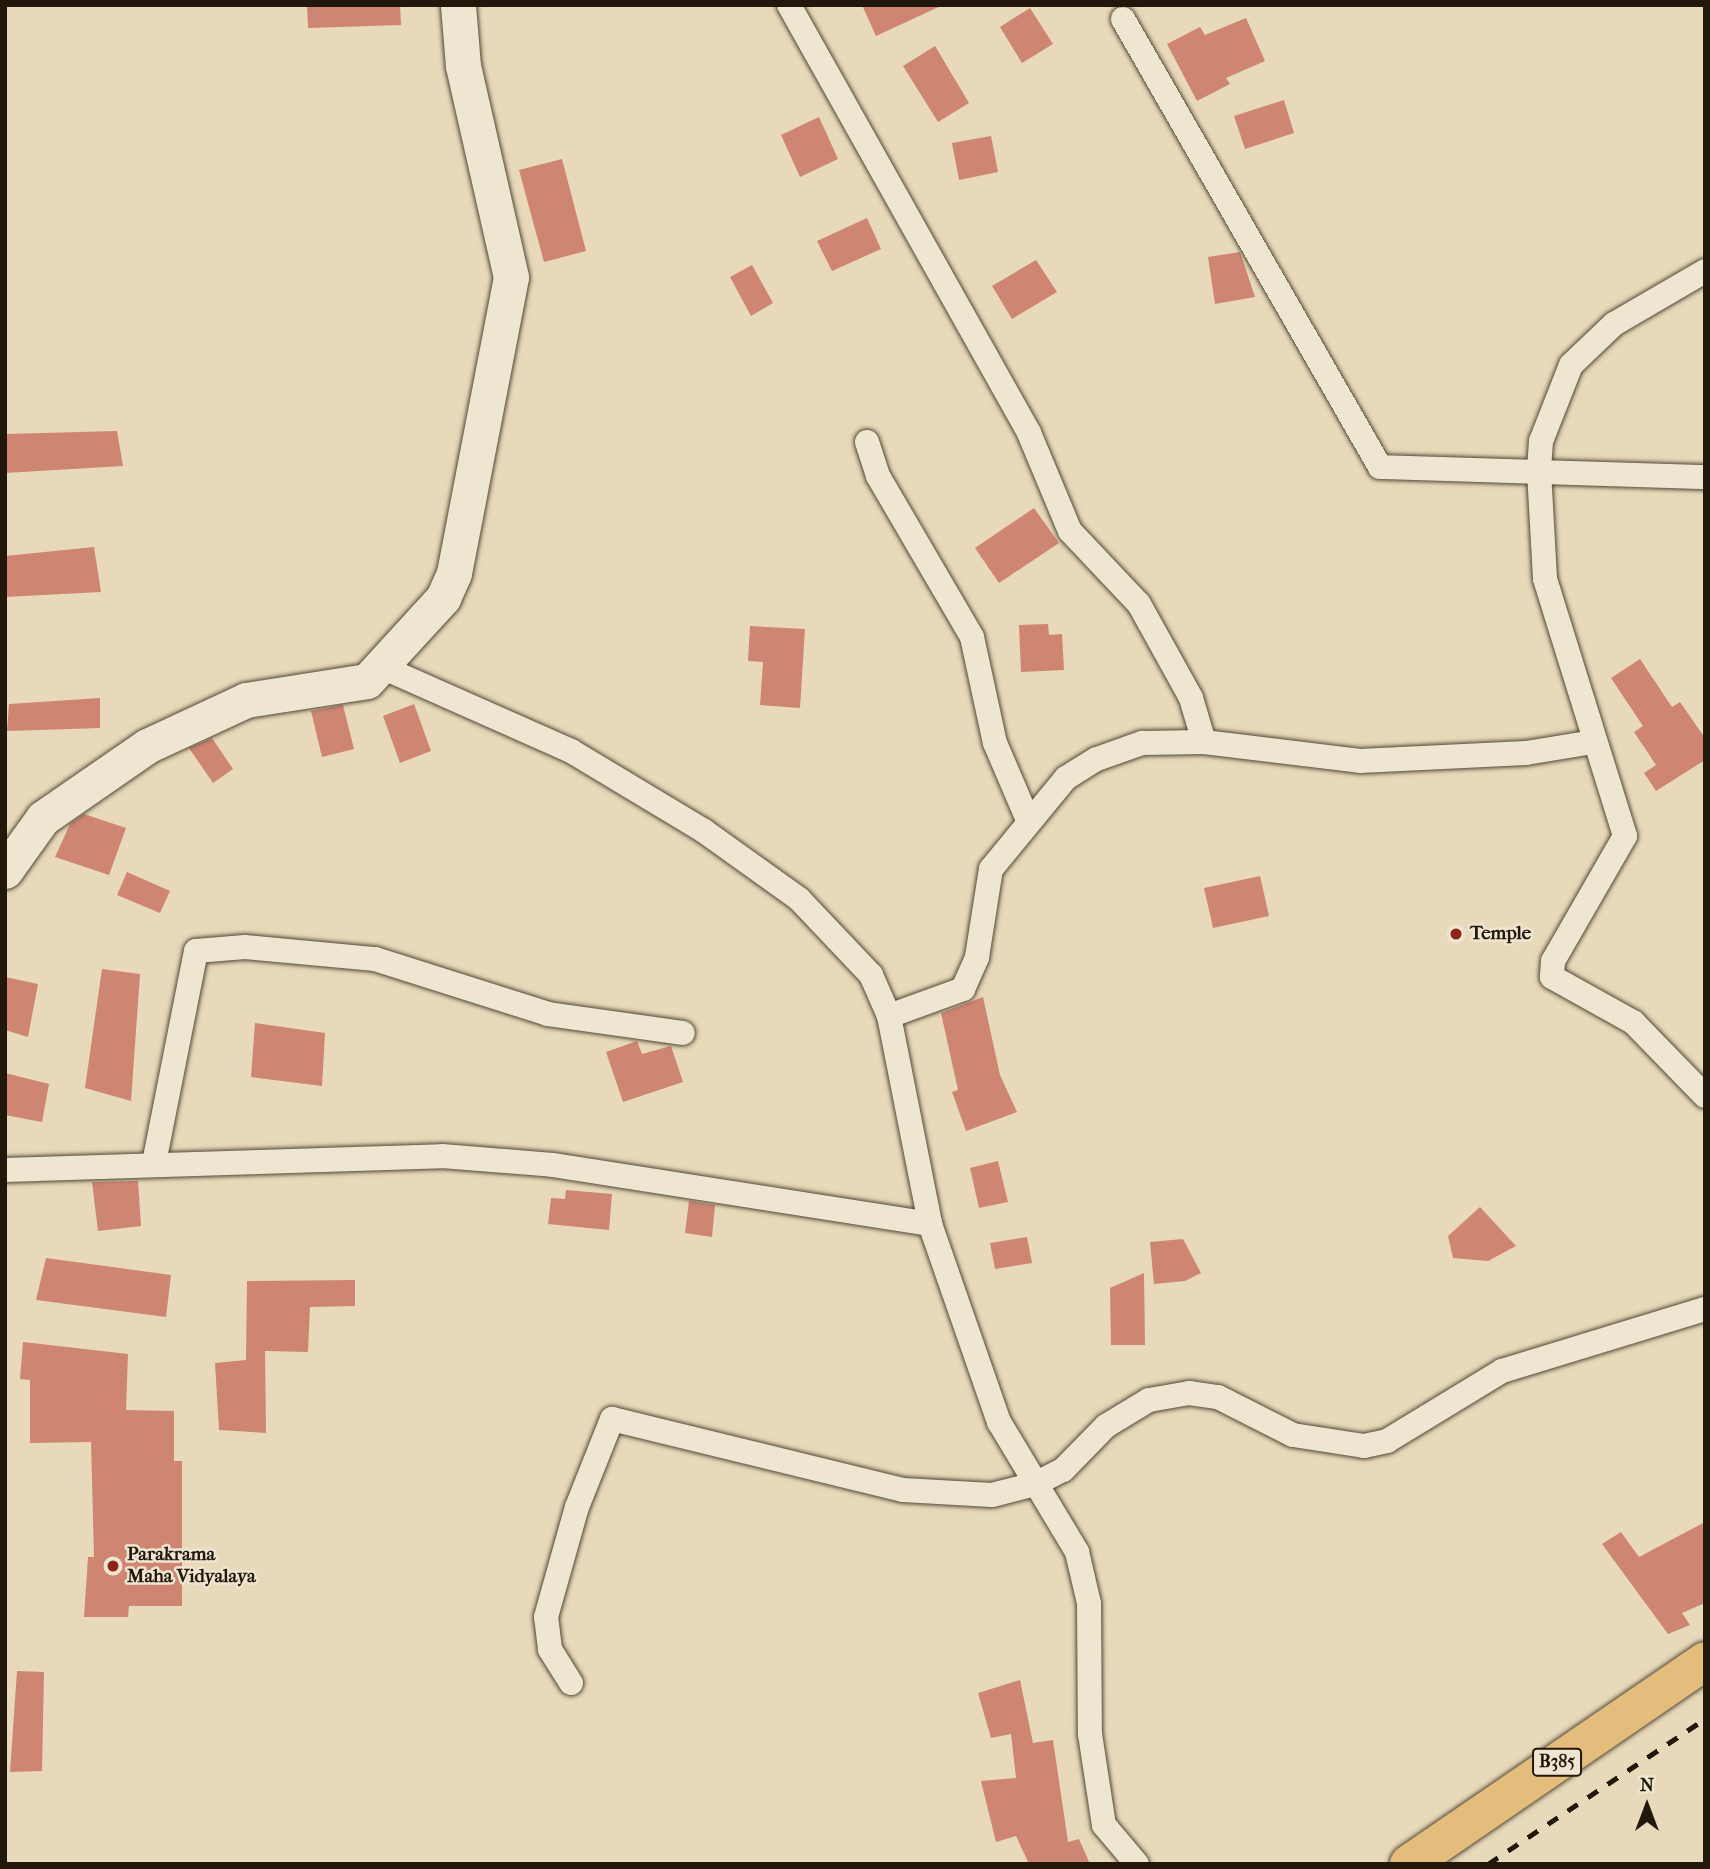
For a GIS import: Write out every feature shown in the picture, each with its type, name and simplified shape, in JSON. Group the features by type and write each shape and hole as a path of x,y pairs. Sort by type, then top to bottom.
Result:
{"main road":[{"name":"B385","path":"1409,1864 1705,1661"}],"street":[{"path":"5,871 43,818 147,746 246,700 367,681 384,668 443,598 454,573 511,277 463,66 458,5"},
{"path":"789,5 1029,432 1070,531 1139,604 1191,698 1204,742"},
{"path":"1123,19 1380,467 1705,477"},
{"path":"1705,271 1614,324 1571,365 1541,441 1539,471 1545,579 1593,742 1625,836 1553,961 1552,977 1633,1022 1705,1096"},
{"path":"867,442 878,476 972,637 995,743 1028,820"},
{"path":"384,668 571,751 704,831 799,899 871,975 889,1016 930,1224 999,1422 1077,1552 1088,1603 1090,1734 1104,1825 1137,1864"},
{"path":"889,1016 963,989 977,957 991,869 1028,820 1066,778 1097,759 1142,743 1204,742 1360,761 1526,753 1593,742"},
{"path":"154,1163 197,951 245,947 375,959 548,1014 682,1033"},
{"path":"5,1170 154,1163 442,1156 553,1165 930,1224"},
{"path":"571,1683 550,1648 545,1617 577,1507 612,1419 903,1490 992,1495 1035,1484 1063,1470 1105,1426 1149,1400 1189,1393 1218,1397 1293,1435 1364,1446 1387,1441 1502,1371 1705,1309"}],"building":[{"path":"307,5 400,5 401,25 308,28"},
{"path":"862,5 943,5 876,36"},
{"path":"1030,8 1053,44 1022,63 1000,27"},
{"path":"1246,18 1265,61 1226,78 1230,84 1197,101 1167,44 1200,27 1205,35"},
{"path":"935,46 969,103 938,122 903,66"},
{"path":"1284,100 1294,133 1245,149 1234,116"},
{"path":"819,117 838,159 800,177 781,135"},
{"path":"991,136 998,172 959,180 952,143"},
{"path":"562,159 586,251 544,262 519,170"},
{"path":"867,218 881,249 832,271 817,241"},
{"path":"1240,252 1255,297 1215,304 1208,257"},
{"path":"1036,260 1057,292 1012,319 992,286"},
{"path":"752,265 773,303 751,316 730,277"},
{"path":"117,431 123,466 5,473 5,434"},
{"path":"1034,508 1059,543 999,583 975,548"},
{"path":"94,547 101,592 5,597 5,556"},
{"path":"1048,624 1049,635 1062,634 1064,670 1021,672 1019,625"},
{"path":"750,626 805,629 800,708 760,705 763,662 748,661"},
{"path":"1640,659 1672,707 1680,702 1705,738 1705,760 1656,791 1644,773 1656,765 1634,732 1643,726 1611,678"},
{"path":"100,698 100,728 7,731 9,704"},
{"path":"414,704 431,751 400,763 383,716"},
{"path":"343,705 354,749 322,757 311,711"},
{"path":"212,738 233,769 213,783 189,748"},
{"path":"84,814 126,828 109,875 55,857 70,824"},
{"path":"127,872 170,891 160,913 117,895"},
{"path":"1260,876 1269,916 1213,928 1204,888"},
{"path":"102,969 140,974 131,1101 85,1088"},
{"path":"5,977 38,984 28,1037 5,1030"},
{"path":"983,997 1000,1075 1017,1112 966,1131 952,1092 958,1090 941,1013"},
{"path":"255,1023 325,1033 322,1086 251,1077"},
{"path":"637,1041 642,1054 671,1046 683,1082 623,1102 606,1052"},
{"path":"5,1073 49,1084 42,1122 5,1115"},
{"path":"998,1161 1008,1202 979,1208 970,1168"},
{"path":"138,1181 141,1226 98,1231 92,1182"},
{"path":"566,1190 612,1194 609,1230 548,1224 551,1198 565,1199"},
{"path":"689,1201 715,1205 712,1237 685,1233"},
{"path":"1480,1207 1516,1246 1488,1261 1453,1258 1448,1236"},
{"path":"1027,1237 1032,1263 995,1269 990,1243"},
{"path":"1183,1239 1201,1273 1185,1281 1154,1284 1150,1242"},
{"path":"46,1258 171,1275 166,1317 36,1300"},
{"path":"1144,1273 1145,1345 1111,1345 1110,1288"},
{"path":"355,1280 355,1306 310,1307 308,1352 265,1351 266,1433 219,1430 215,1363 246,1360 247,1281"},
{"path":"23,1342 128,1354 126,1410 174,1411 174,1461 182,1461 182,1606 129,1606 128,1617 84,1617 88,1557 94,1557 91,1442 30,1443 30,1380 20,1379"},
{"path":"1705,1522 1705,1603 1682,1613 1690,1625 1668,1634 1602,1544 1621,1532 1639,1557"},
{"path":"17,1671 44,1672 42,1771 10,1772"},
{"path":"1020,1680 1033,1743 1053,1740 1068,1842 1079,1839 1090,1864 1029,1864 1016,1836 996,1842 981,1781 1016,1778 1011,1734 991,1738 978,1693"}],"railway":[{"path":"1488,1864 1705,1719"}],"place":[{"name":"Temple","path":"1456,934"},
{"name":"Parakrama Maha Vidyalaya","path":"113,1566"}]}
